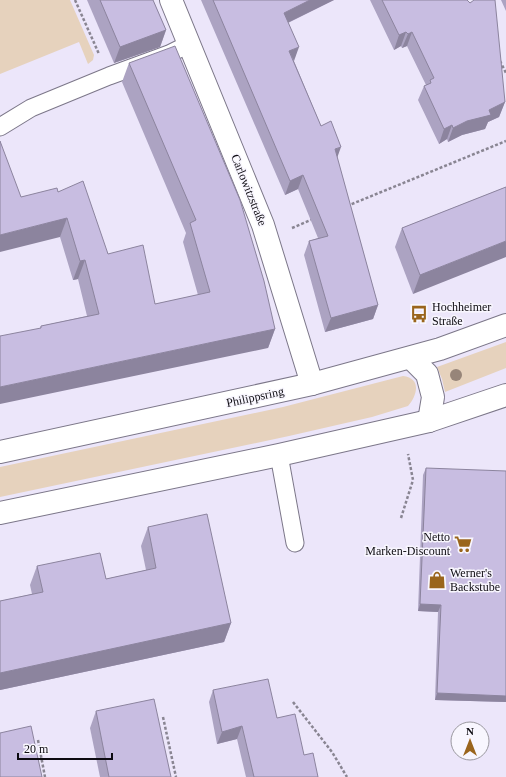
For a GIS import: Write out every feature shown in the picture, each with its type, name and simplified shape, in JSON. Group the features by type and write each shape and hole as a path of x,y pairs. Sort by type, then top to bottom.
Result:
{"main road":[{"name":"Carlowitzstraße","path":"171,0 264,225 312,384"},
{"name":"Philippsring","path":"0,452 312,384 411,358 506,325"},
{"path":"411,358 427,374 433,398 428,421"},
{"path":"0,513 279,455 428,421 506,395"}],"lane":[{"path":"0,128 32,108 109,76 169,54 189,44"},
{"path":"279,455 295,543"}],"path":[{"path":"75,0 109,76"},
{"path":"500,60 506,73"},
{"path":"345,207 506,141"},
{"path":"267,238 315,218"},
{"path":"402,518 413,480 408,454"},
{"path":"293,702 332,752 347,777"},
{"path":"163,716 176,777"},
{"path":"38,740 45,777"}],"shaded area":[{"path":"0,0 70,0 94,55 93,60 88,64 79,42 0,74"},
{"path":"506,342 506,368 445,392 437,367"},
{"path":"403,376 409,377 413,380 416,388 414,397 408,406 372,417 0,497 0,467 283,407"}],"building":[{"path":"100,0 153,0 166,30 120,47"},
{"path":"213,0 310,0 284,13 299,47 289,51 321,126 331,121 341,147 335,149 378,305 331,318 309,241 328,236 303,175 290,181"},
{"path":"382,0 467,0 470,3 474,0 495,0 505,102 489,110 491,115 467,121 453,128 452,125 444,129 424,86 431,83 430,80 434,78 412,32 408,34 406,32 399,35"},
{"path":"175,46 240,200 264,281 275,329 0,387 0,336 99,314 85,260 80,261 67,218 0,235 0,141 21,197 57,188 58,192 83,181 108,254 143,245 155,304 210,292 190,223 196,220 129,63"},
{"path":"506,187 506,241 420,275 402,228"},
{"name":"Netto Marken-Discount","path":"426,468 506,471 506,696 437,693 441,605 420,604"},
{"path":"207,514 231,623 0,673 0,601 43,592 37,566 100,553 106,579 156,568 148,527"},
{"path":"268,679 277,718 295,714 304,755 313,753 318,777 254,777 242,726 222,732 213,690"},
{"path":"154,699 171,777 109,777 96,711"},
{"path":"31,726 42,777 0,777 0,733"}],"place":[{"name":"Hochheimer Straße","path":"419,314"},
{"name":"Netto Marken-Discount","path":"463,544"},
{"name":"Werner's Backstube","path":"437,580"}]}
